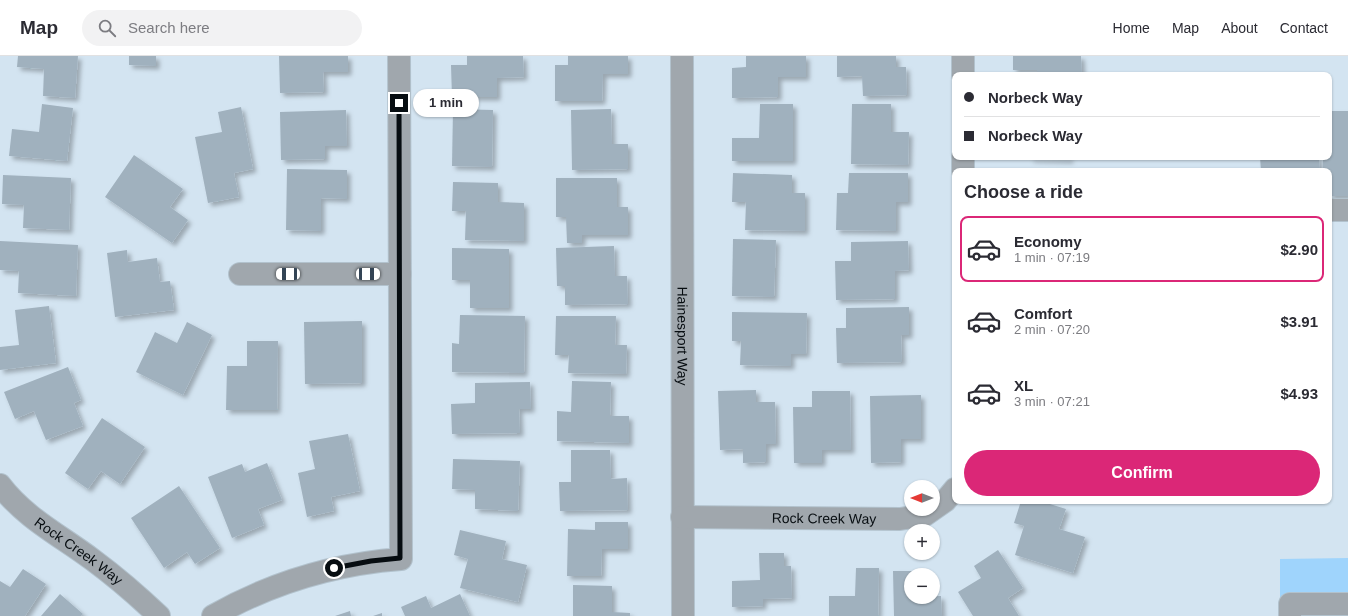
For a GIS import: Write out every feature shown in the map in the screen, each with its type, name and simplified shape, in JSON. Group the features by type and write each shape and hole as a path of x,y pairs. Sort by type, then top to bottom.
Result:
{"street":[{"path":"213,616 276,585 334,568 371,561 400,558 399,56"},
{"name":"Hainesport Way","path":"682,56 683,616"},
{"path":"963,56 963,72"},
{"path":"1332,210 1348,210"},
{"path":"240,274 400,274"},
{"name":"Rock Creek Way","path":"0,485 9,496 34,520 93,560 138,595 159,616"},
{"name":"Rock Creek Way","path":"682,517 900,519 925,515 945,501 952,493"},
{"path":"1290,616 1290,604 1348,604"}],"shaded area":[{"path":"1348,558 1348,616 1280,616 1280,559"}],"building":[{"path":"18,56 78,56 75,98 43,96 44,69 17,67"},
{"path":"129,56 156,56 156,66 129,65"},
{"path":"279,56 348,56 348,72 323,72 324,92 280,93"},
{"path":"467,56 523,56 524,77 497,78 497,97 452,97 451,65 467,65"},
{"path":"568,56 628,56 628,74 603,74 602,101 555,101 555,65 568,65"},
{"path":"746,56 806,56 806,77 778,77 778,97 732,98 732,68 746,67"},
{"path":"837,56 896,56 896,67 906,67 907,95 863,96 862,76 837,77"},
{"path":"1013,56 1081,56 1082,72 1037,72 1037,70 1013,70"},
{"path":"42,104 73,108 67,161 9,156 12,129 39,132"},
{"path":"760,104 793,104 793,161 732,161 732,138 759,138"},
{"path":"852,104 891,104 891,132 909,132 908,165 851,164"},
{"path":"241,107 253,169 234,173 239,197 208,203 195,137 222,132 218,112"},
{"path":"453,109 493,110 492,167 452,166"},
{"path":"611,109 612,144 628,144 628,169 572,170 571,110"},
{"path":"346,110 347,146 325,146 325,159 281,160 280,112"},
{"path":"1332,111 1348,111 1348,196 1332,196 1332,168 1323,168 1323,160 1332,160"},
{"path":"134,155 183,189 170,207 188,220 172,243 105,197"},
{"path":"1260,160 1319,160 1320,168 1261,168"},
{"path":"287,169 347,170 347,199 321,198 321,231 286,230"},
{"path":"733,173 792,175 792,193 805,193 805,231 745,230 746,202 732,202"},
{"path":"849,173 908,173 908,202 896,202 896,231 836,230 837,193 848,193"},
{"path":"3,175 71,178 69,230 23,228 24,205 2,204"},
{"path":"556,178 617,178 617,207 628,207 628,235 582,235 582,243 567,243 566,217 556,217"},
{"path":"453,182 498,183 498,202 524,203 524,241 465,240 466,211 452,211"},
{"path":"733,239 776,240 774,297 732,296"},
{"path":"0,241 78,245 76,296 18,293 19,271 0,270"},
{"path":"908,241 909,270 895,271 895,299 836,300 835,261 851,261 851,242"},
{"path":"614,246 615,276 627,276 628,304 565,305 565,286 557,286 556,248"},
{"path":"452,248 509,249 509,308 470,308 470,280 452,280"},
{"path":"127,250 128,262 157,258 160,282 170,281 174,310 115,317 107,253"},
{"path":"49,306 56,363 0,370 0,347 19,345 15,310"},
{"path":"909,307 909,335 901,335 902,362 837,363 836,328 846,328 846,308"},
{"path":"732,312 807,313 806,354 791,354 791,366 740,365 741,341 732,341"},
{"path":"460,315 525,316 524,373 452,372 452,343 459,344"},
{"path":"556,316 616,316 615,345 627,345 626,374 568,373 569,355 555,355"},
{"path":"362,321 362,383 305,384 304,322"},
{"path":"187,322 212,335 183,395 136,372 155,332 177,343"},
{"path":"247,341 278,341 277,410 226,410 227,366 247,366"},
{"path":"68,367 81,400 74,403 83,426 46,440 34,411 15,419 4,392"},
{"path":"572,381 611,382 610,416 629,416 629,443 557,441 557,411 571,412"},
{"path":"530,382 531,409 519,409 520,433 452,434 451,404 475,403 475,383"},
{"path":"756,390 756,402 775,402 776,444 766,444 766,462 743,463 743,449 720,450 718,391"},
{"path":"812,391 850,391 851,450 822,450 822,463 794,463 793,407 812,407"},
{"path":"921,395 921,439 901,439 901,462 871,463 870,396"},
{"path":"102,418 145,447 120,484 101,471 88,489 65,473"},
{"path":"348,434 360,491 331,497 334,511 307,517 298,473 315,469 309,441"},
{"path":"571,450 610,450 611,479 627,478 628,510 560,511 559,482 571,482"},
{"path":"453,459 520,461 518,511 475,509 475,490 452,489"},
{"path":"267,463 282,500 258,509 264,525 232,538 208,477 242,464 245,472"},
{"path":"179,486 220,548 195,564 187,552 164,568 131,518"},
{"path":"1020,504 1050,504 1066,509 1059,529 1085,537 1073,573 1015,555 1024,526 1014,523"},
{"path":"595,522 628,522 628,549 602,549 601,576 567,576 568,529 595,530"},
{"path":"460,530 506,541 502,559 527,565 518,602 460,588 468,559 454,555"},
{"path":"998,550 1023,588 1008,598 1019,616 973,616 958,592 981,578 974,566"},
{"path":"759,553 784,553 784,566 791,566 792,598 763,599 763,606 732,607 732,581 760,580"},
{"path":"856,568 879,568 878,616 829,616 829,596 855,596"},
{"path":"23,569 46,584 25,616 0,616 0,581 10,587"},
{"path":"893,571 904,571 904,604 940,604 941,596 942,616 894,616"},
{"path":"573,585 612,586 612,612 630,613 630,616 573,616"},
{"path":"60,594 83,614 81,616 41,616"},
{"path":"460,594 470,616 405,616 401,607 426,596 431,608"},
{"path":"350,611 351,616 335,616"},
{"path":"382,613 382,616 373,616"}],"route":[{"path":"334,568 371,561 400,558 399,103"}]}
